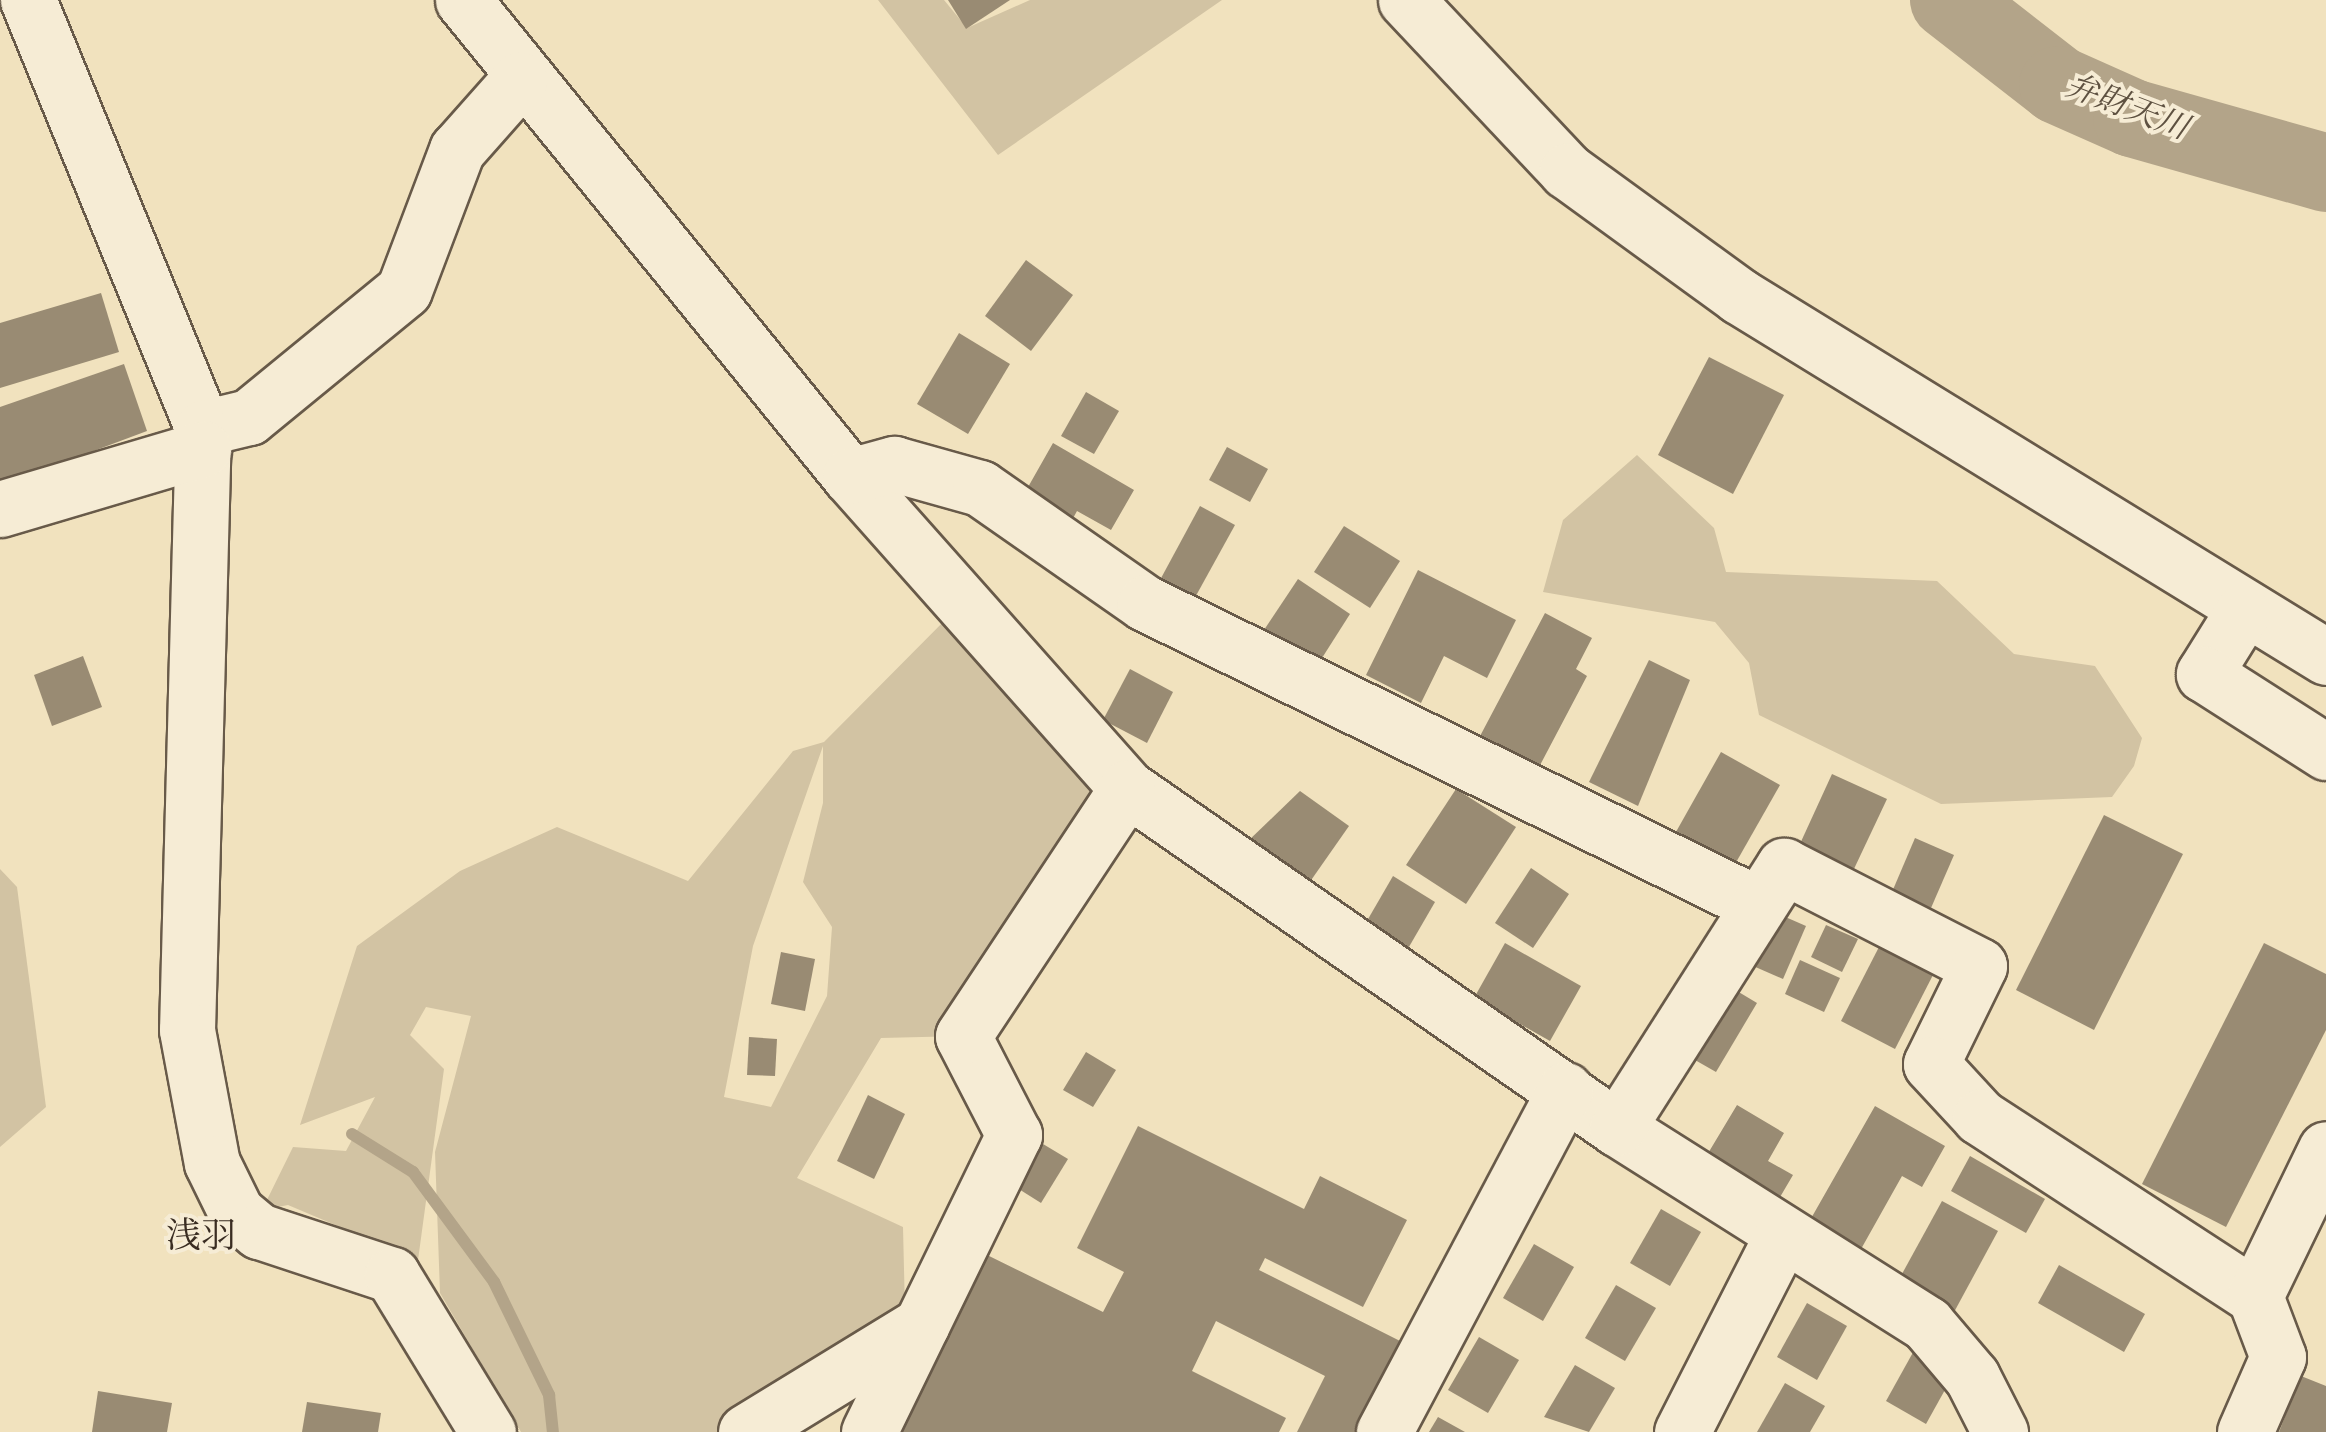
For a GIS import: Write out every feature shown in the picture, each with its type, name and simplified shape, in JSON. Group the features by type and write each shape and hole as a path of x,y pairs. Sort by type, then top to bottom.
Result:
{"street":[{"path":"28,0 203,439 187,1030 212,1163 236,1212 260,1232 392,1274 488,1432"},
{"path":"463,0 519,80 850,476 1127,788 1617,1128 1782,1236 1928,1324 1972,1376 2000,1432"},
{"path":"1406,0 1567,172 1755,306 2242,613 2326,657"},
{"path":"0,509 203,439 249,417 404,290 457,150 519,80"},
{"path":"850,476 894,464 980,488 1145,603 1756,904"},
{"path":"2242,613 2204,674 2326,752"},
{"path":"869,1432 1014,1135 962,1036 1127,788"},
{"path":"1617,1128 1756,904 1784,866 1979,966 1931,1064 1980,1117 2255,1296 2278,1357 2245,1432"},
{"path":"1384,1432 1565,1090"},
{"path":"2255,1296 2326,1149"},
{"path":"1682,1432 1782,1236"},
{"path":"746,1432 922,1324"}],"shaded area":[{"path":"878,0 944,0 967,28 1030,0 1222,0 998,155"},
{"path":"1637,455 1714,528 1726,572 1937,581 2014,654 2095,666 2142,738 2134,766 2112,797 1941,804 1759,715 1749,663 1715,622 1543,592 1563,520"},
{"path":"963,602 1127,788 963,1036 881,1038 797,1178 903,1227 905,1311 728,1432 521,1432 440,1293 435,1152 471,1016 426,1007 410,1035 444,1069 418,1260 288,1205 262,1210 293,1147 346,1151 375,1097 300,1125 357,946 460,871 557,827 688,881 793,751 824,742","holes":["823,746 823,803 803,882 832,927 827,996 771,1107 724,1097 753,946"]},
{"path":"0,869 17,887 46,1107 0,1147"}],"building":[{"path":"948,0 1010,0 966,29"},
{"path":"1026,260 1073,295 1031,351 985,316"},
{"path":"101,293 119,352 0,388 0,323"},
{"path":"959,333 1010,364 968,434 917,404"},
{"path":"1709,357 1784,395 1733,494 1658,455"},
{"path":"124,364 147,431 0,486 0,407"},
{"path":"1086,392 1119,411 1094,454 1061,436"},
{"path":"1053,443 1134,490 1111,530 1077,511 1066,531 1019,503"},
{"path":"1227,447 1268,469 1250,502 1209,480"},
{"path":"1200,506 1235,525 1187,612 1153,593"},
{"path":"1344,526 1400,561 1370,608 1314,572"},
{"path":"1418,570 1516,620 1487,678 1444,656 1421,703 1366,675"},
{"path":"1298,579 1350,614 1315,669 1262,633"},
{"path":"1545,613 1592,638 1576,669 1587,676 1538,769 1479,738"},
{"path":"83,656 102,707 52,726 34,675"},
{"path":"1649,660 1690,680 1638,806 1589,782"},
{"path":"1130,669 1173,692 1147,743 1103,720"},
{"path":"1721,752 1780,785 1730,873 1672,839"},
{"path":"1832,774 1887,799 1853,871 1799,846"},
{"path":"1456,789 1516,827 1466,904 1406,865"},
{"path":"1300,791 1349,826 1307,886 1246,843"},
{"path":"2104,815 2183,854 2094,1030 2016,990"},
{"path":"1915,838 1954,855 1931,908 1892,892"},
{"path":"1531,868 1569,894 1533,948 1495,923"},
{"path":"1393,876 1435,902 1406,952 1364,926"},
{"path":"1767,909 1806,926 1783,979 1744,962"},
{"path":"1826,925 1858,939 1842,972 1811,957"},
{"path":"1505,943 1581,986 1550,1041 1474,998"},
{"path":"2264,943 2326,974 2326,1030 2226,1227 2142,1184"},
{"path":"1880,945 1934,973 1895,1049 1841,1021"},
{"path":"781,952 815,959 805,1011 771,1004"},
{"path":"1800,960 1840,978 1824,1012 1785,994"},
{"path":"1722,982 1757,1003 1716,1072 1681,1052"},
{"path":"749,1037 777,1039 775,1076 747,1075"},
{"path":"1086,1052 1116,1070 1093,1107 1063,1090"},
{"path":"868,1095 905,1114 874,1179 837,1161"},
{"path":"1737,1105 1784,1133 1768,1161 1793,1175 1773,1209 1701,1165"},
{"path":"1875,1106 1945,1146 1922,1187 1902,1176 1856,1258 1805,1229"},
{"path":"1138,1126 1304,1209 1320,1176 1407,1220 1363,1307 1265,1258 1259,1270 1408,1345 1364,1432 1297,1432 1325,1376 1216,1321 1192,1371 1286,1418 1279,1432 890,1432 981,1252 1103,1312 1124,1272 1077,1248"},
{"path":"1033,1138 1068,1159 1041,1203 1006,1181"},
{"path":"1970,1156 2045,1199 2026,1233 1951,1191"},
{"path":"1942,1201 1998,1231 1953,1314 1897,1283"},
{"path":"1661,1209 1701,1232 1670,1286 1630,1263"},
{"path":"1534,1244 1574,1267 1543,1321 1503,1298"},
{"path":"2059,1265 2145,1314 2124,1352 2038,1303"},
{"path":"1616,1285 1656,1308 1625,1361 1585,1338"},
{"path":"1807,1303 1847,1326 1817,1380 1777,1357"},
{"path":"1479,1337 1519,1360 1488,1413 1448,1390"},
{"path":"1916,1347 1956,1370 1926,1424 1886,1401"},
{"path":"1575,1365 1615,1388 1589,1432 1544,1417"},
{"path":"2301,1376 2326,1386 2326,1432 2279,1432"},
{"path":"1785,1383 1825,1406 1810,1432 1757,1432"},
{"path":"98,1391 172,1403 167,1432 92,1432"},
{"path":"307,1402 381,1413 378,1432 302,1432"},
{"path":"1438,1417 1465,1432 1429,1432"}],"waterway":[{"name":"弁財天川","path":"1949,0 2058,85 2132,118 2326,173"},
{"path":"352,1134 413,1172 494,1282 549,1395 553,1432"}],"district":[{"name":"浅羽","path":"201,1238"}]}
